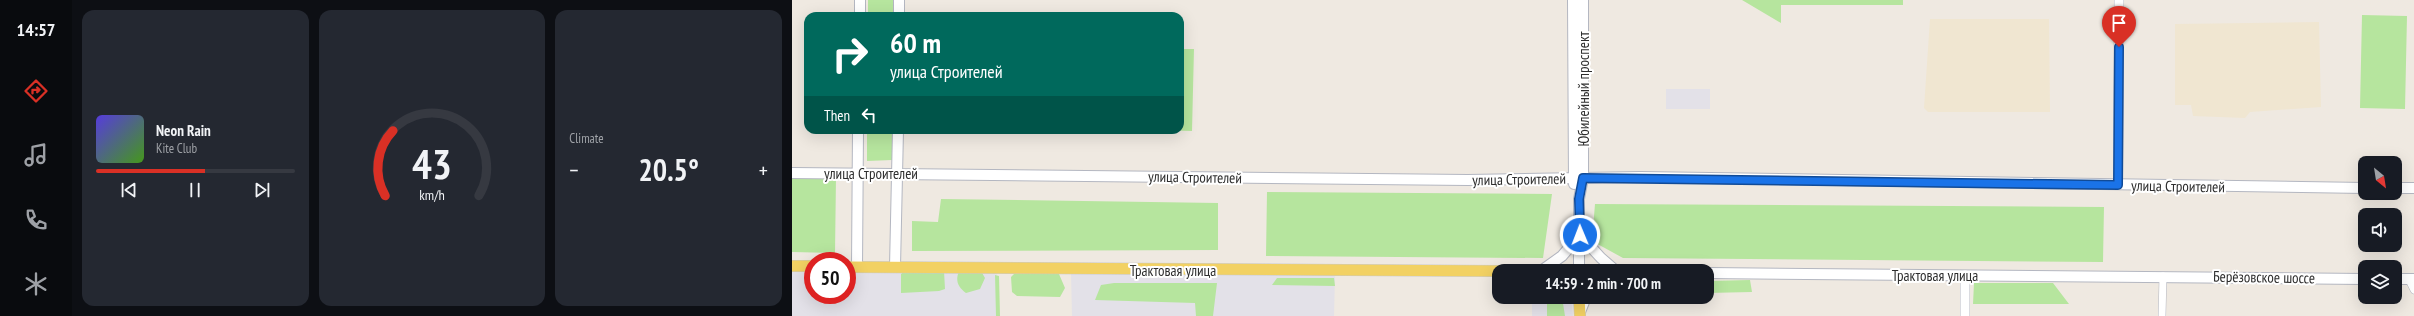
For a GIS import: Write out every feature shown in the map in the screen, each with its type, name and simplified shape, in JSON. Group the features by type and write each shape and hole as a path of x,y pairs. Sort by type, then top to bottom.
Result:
{"main road":[{"path":"860,0 860,12"},
{"path":"898,12 899,0"},
{"path":"1573,0 1580,235 1579,264"},
{"name":"Юбилейный проспект","path":"1578,178 1583,0"},
{"path":"853,252 858,175 858,134"},
{"path":"895,268 898,134"},
{"name":"улица Строителей","path":"792,173 858,175 897,174 1468,180 1578,178 2358,188"},
{"path":"2402,188 2414,188"},
{"path":"1551,264 1562,256 1580,235"},
{"path":"1580,235 1608,264"},
{"path":"792,266 804,266"},
{"name":"Трактовая улица","path":"856,267 1492,271"},
{"name":"Трактовая улица","path":"1714,273 1965,276 2163,276"},
{"name":"Берёзовское шоссе","path":"2163,276 2358,279"},
{"path":"1577,304 1580,314"},
{"path":"1579,304 1580,314"},
{"path":"1580,314 1584,304"}],"street":[{"path":"2118,185 2119,0"},
{"path":"1965,276 1965,316"},
{"path":"2162,316 2163,276"},
{"path":"2411,280 2414,290"}],"shaded area":[{"path":"1930,19 2049,19 2050,112 1928,112 1924,108"},
{"path":"2319,22 2321,107 2250,112 2245,118 2193,116 2191,105 2175,105 2175,24"},
{"path":"1666,89 1710,89 1710,109 1666,109"},
{"path":"792,271 804,272 804,304 856,304 856,272 997,272 997,316 792,316"},
{"path":"1071,273 1335,276 1334,316 1072,316"},
{"path":"1532,304 1572,304 1573,316 1532,316"}],"green space":[{"path":"868,0 894,0 894,12 868,12"},
{"path":"1742,0 1903,0 1903,5 1781,5 1781,23"},
{"path":"2362,15 2407,16 2405,109 2360,108"},
{"path":"1184,49 1194,49 1192,131 1184,131"},
{"path":"867,134 892,134 892,160 867,161"},
{"path":"792,177 836,177 835,252 792,252"},
{"path":"1267,192 1552,194 1543,258 1266,256"},
{"path":"941,199 1218,203 1218,250 912,251 912,221 938,222"},
{"path":"1595,204 2104,207 2103,262 1623,258 1592,241"},
{"path":"905,271 944,271 945,289 939,291 901,293 901,274"},
{"path":"959,271 981,271 985,278 980,289 966,293 963,291 957,281"},
{"path":"1015,273 1059,274 1065,288 1060,297 1017,296 1012,292 1011,277"},
{"path":"995,275 999,276 1000,316 996,316"},
{"path":"1277,278 1334,278 1335,286 1272,285"},
{"path":"1750,280 1752,292 1714,293 1714,281"},
{"path":"1114,283 1217,283 1213,316 1196,316 1195,303 1095,300 1101,285"},
{"path":"1974,283 2053,283 2069,304 1973,304"},
{"path":"1547,304 1563,304 1565,316 1547,316"}],"route":[{"path":"1580,235 1579,199 1583,178 1640,177 1863,182 2118,185 2119,47"}]}
